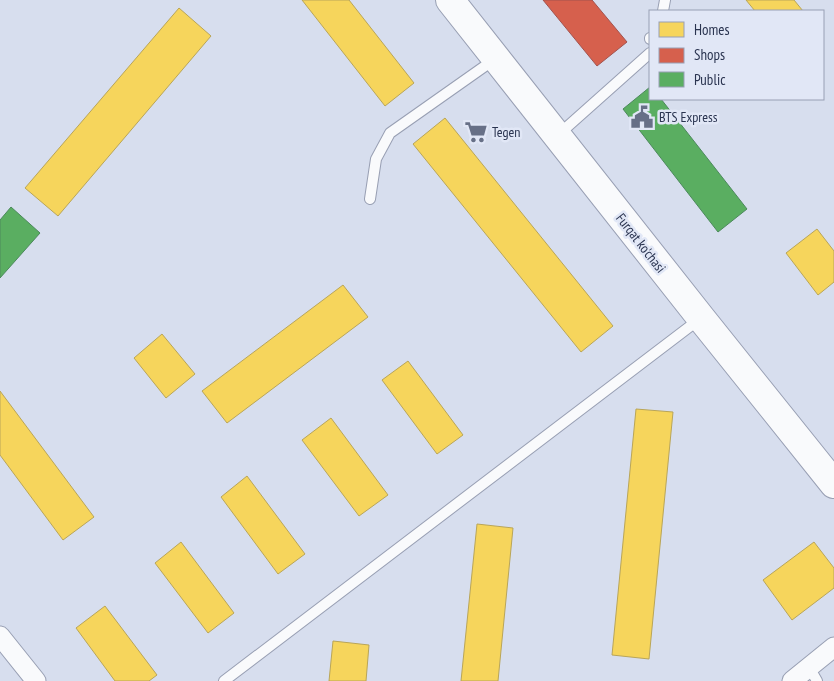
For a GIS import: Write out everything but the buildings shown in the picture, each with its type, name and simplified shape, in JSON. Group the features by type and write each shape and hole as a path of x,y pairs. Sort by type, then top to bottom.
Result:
{"main road":[{"name":"Furqat ko'chasi","path":"450,0 834,484"}],"street":[{"path":"0,636 36,681"},
{"path":"792,681 813,674 834,647"}],"lane":[{"path":"558,136 649,55"},
{"path":"370,199 376,159 390,133 496,58"},
{"path":"224,681 701,318"}],"place":[{"name":"BTS Express","path":"642,117"},
{"name":"Tegen","path":"476,132"}]}
